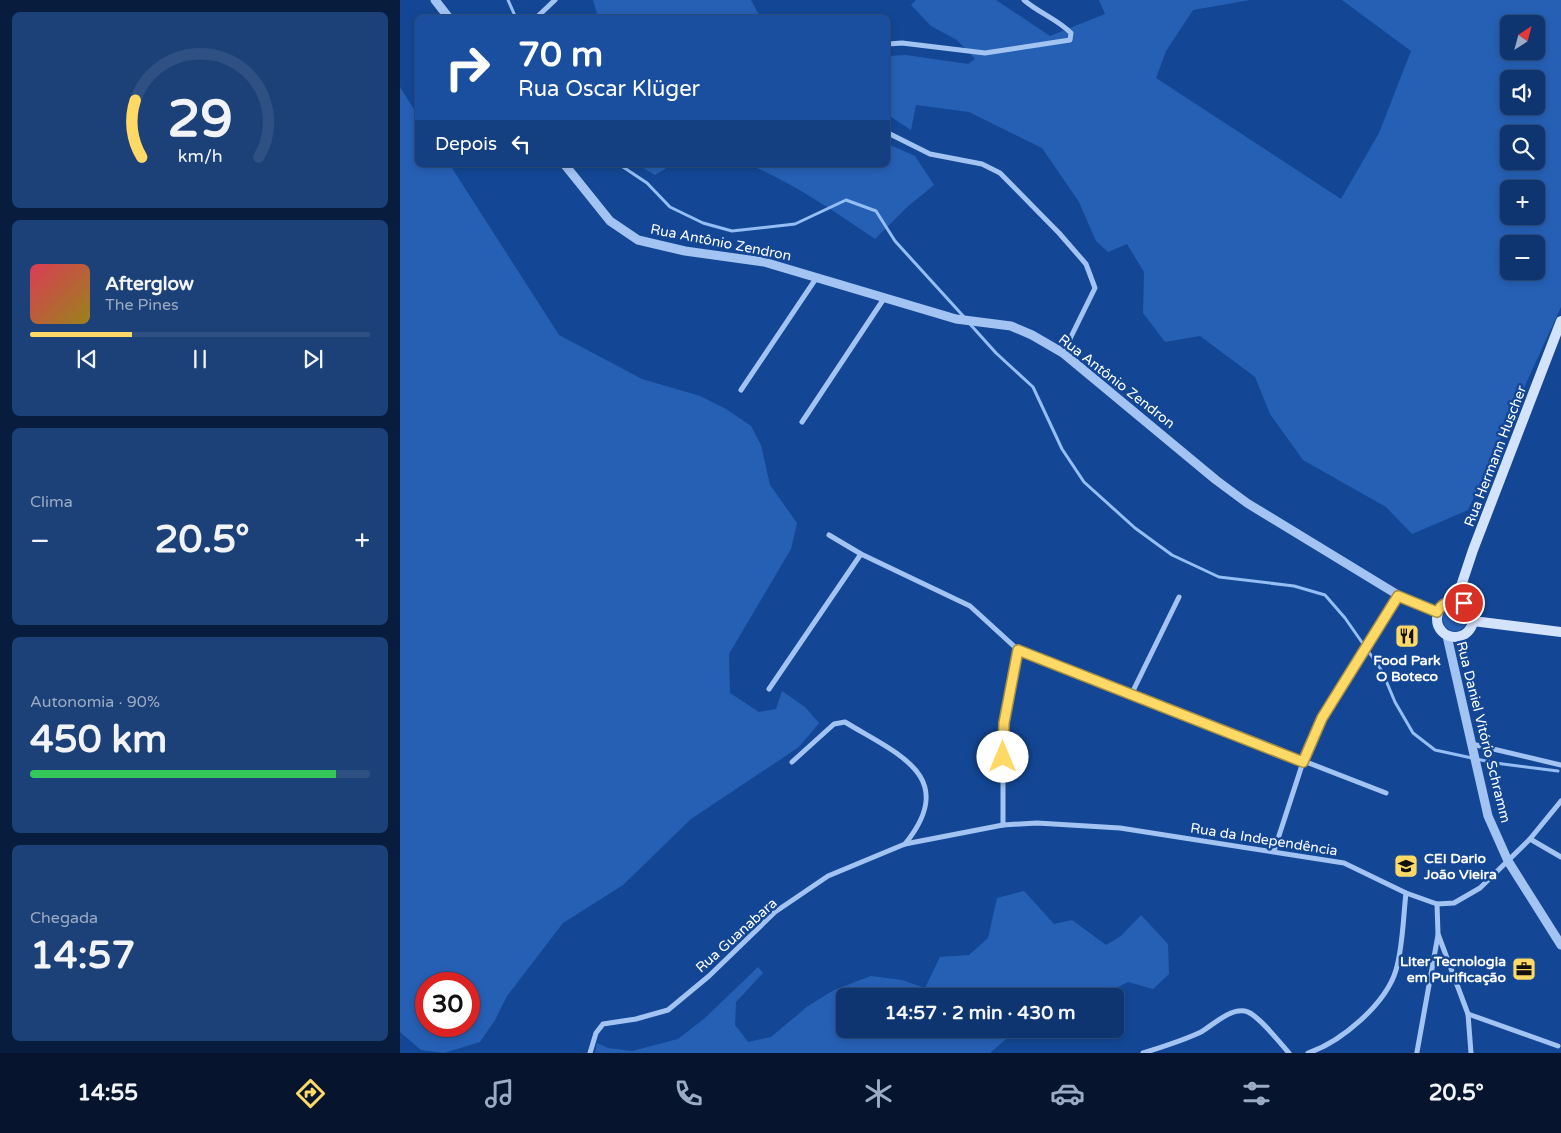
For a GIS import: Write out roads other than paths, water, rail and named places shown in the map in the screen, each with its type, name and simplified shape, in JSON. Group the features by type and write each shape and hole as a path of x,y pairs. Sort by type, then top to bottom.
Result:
{"main road":[{"name":"Rua Hermann Huscher","path":"1456,601 1473,550 1561,321"},
{"path":"1456,601 1469,608 1473,622 1467,633 1454,638 1447,636 1437,626 1437,612 1445,603 1456,601"},
{"path":"1473,622 1561,632"}],"street":[{"path":"435,0 447,15"},
{"path":"539,15 555,0"},
{"path":"890,44 902,43 984,52 1070,40 1071,33 1063,25 1038,12 1024,0"},
{"path":"890,134 930,154 982,164 1000,173 1059,233 1086,264 1095,288 1063,353"},
{"name":"Rua Antônio Zendron","path":"567,167 610,220 638,240 685,251 764,262 965,320 1011,326 1032,335 1063,353 1216,480 1247,503 1398,596 1437,612"},
{"path":"741,390 817,277"},
{"path":"802,422 885,296"},
{"path":"829,535 861,554 970,606 1018,650 1386,794"},
{"path":"768,689 861,554"},
{"path":"1274,851 1303,762 1322,718 1398,596"},
{"path":"1131,695 1178,597"},
{"name":"Rua Daniel Vitório Schramm","path":"1447,636 1488,816 1508,861 1561,945"},
{"path":"1003,825 1004,723 1018,650"},
{"path":"792,762 834,724 839,722 845,722 908,761 920,774 926,789 926,808 919,827 905,844"},
{"path":"1472,747 1561,765"},
{"path":"1417,1052 1438,934 1437,904 1454,903 1480,888 1530,839 1561,801"},
{"name":"Rua da Independência","path":"1003,825 1037,824 1120,828 1344,863 1406,893 1437,904"},
{"name":"Rua Guanabara","path":"590,1053 596,1033 603,1024 636,1019 668,1010 709,976 783,906 828,876 905,844 1003,825"},
{"path":"1530,839 1561,857"},
{"path":"1308,1053 1346,1034 1360,1020 1392,980 1401,943 1406,893"},
{"path":"1438,934 1468,1014 1471,1053"},
{"path":"1143,1053 1201,1032 1229,1014 1240,1011 1247,1011 1255,1017 1289,1053"},
{"path":"1468,1014 1558,1046"}],"waterway":[{"path":"508,0 515,15"},
{"path":"623,167 647,183 670,207 703,223 732,231 795,224 846,200 876,211 895,241 965,318"},
{"path":"969,323 996,353 1033,387 1062,449 1084,482 1135,528 1172,555 1219,577 1294,586 1325,595 1345,618 1382,671 1395,702 1413,733 1435,750 1495,763 1558,771"}],"place":[{"name":"Food Park O Boteco","path":"1407,636"},
{"name":"CEI Dario João Vieira","path":"1406,866"},
{"name":"Liter Tecnologia em Purificação","path":"1524,969"}]}
